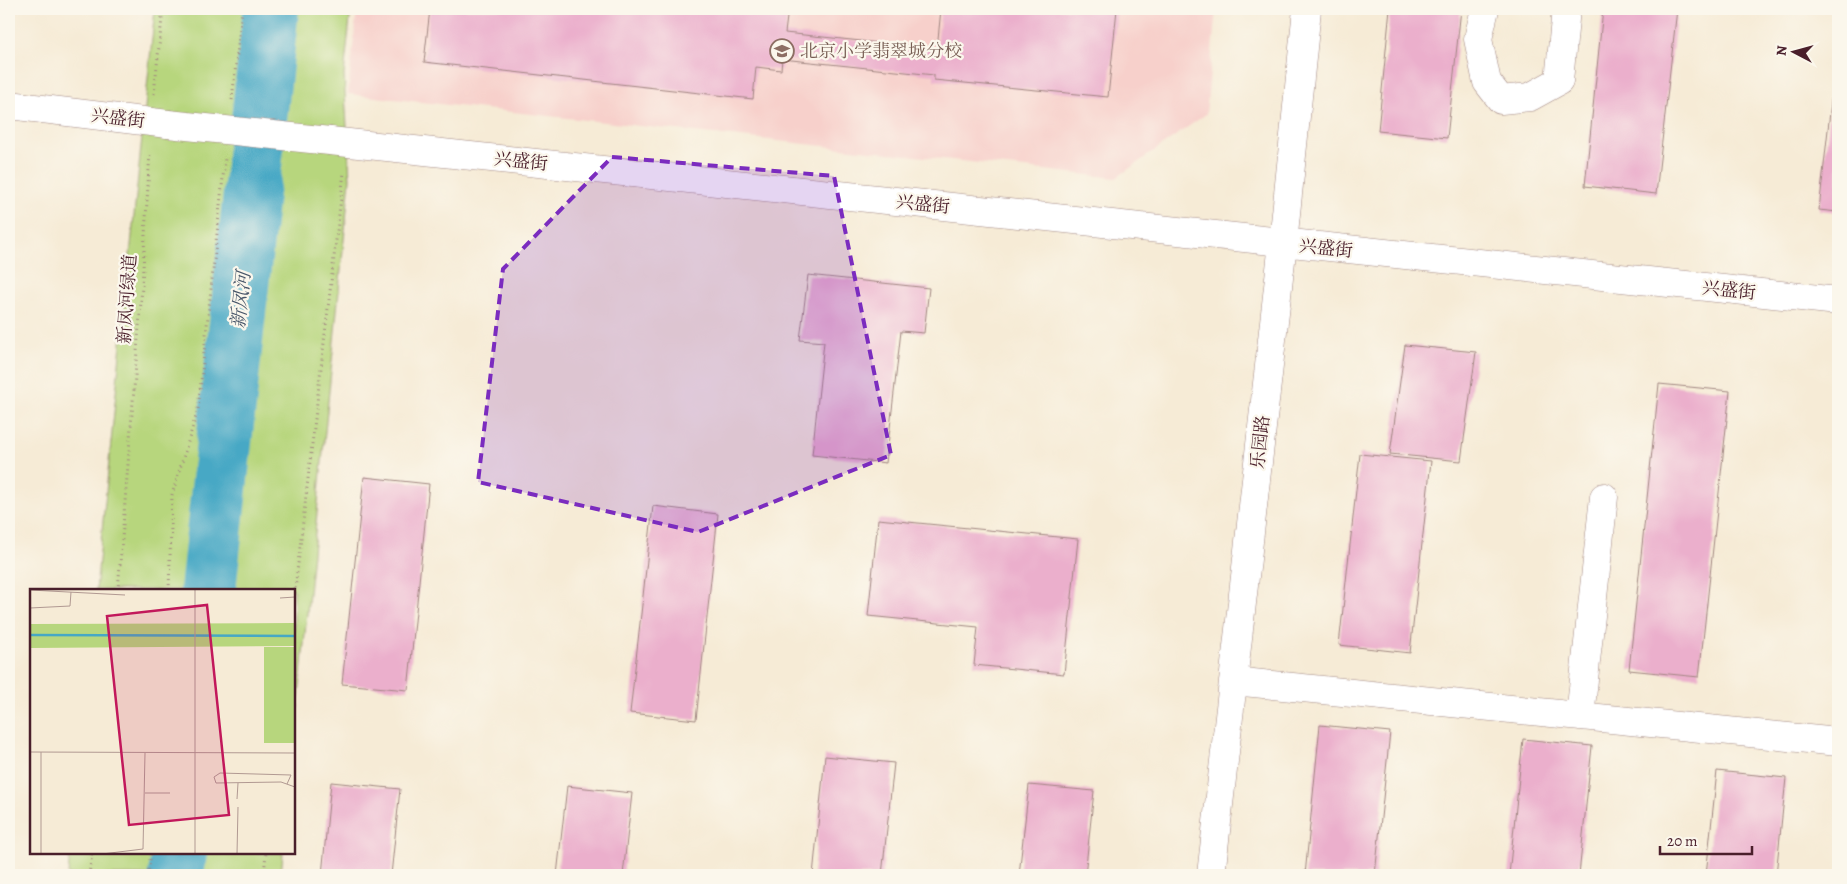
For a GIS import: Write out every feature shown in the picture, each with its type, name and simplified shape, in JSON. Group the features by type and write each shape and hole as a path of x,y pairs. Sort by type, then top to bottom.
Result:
{"street":[{"name":"乐园路","path":"1211,875 1283,243 1307,9"},
{"path":"1485,9 1478,39 1487,82 1501,100 1530,97 1559,81 1566,9"},
{"name":"兴盛街","path":"9,105 160,123 1838,301"},
{"path":"1580,716 1604,497"},
{"path":"1233,681 1838,742"}],"path":[{"name":"新凤河绿道","path":"118,589 141,301 160,123 163,9"},
{"path":"231,106 242,9"},
{"path":"295,589 339,142"},
{"path":"169,589 172,495 198,409 226,155"},
{"path":"89,875 92,854"},
{"path":"148,875 151,854"},
{"path":"264,875 266,854"}],"highlighted area":[{"path":"612,157 834,176 891,455 698,532 478,482 503,269"}],"shaded area":[{"name":"北京小学翡翠城分校","path":"357,9 1216,9 1206,114 1116,178 348,94"}],"green space":[{"path":"155,9 351,9 344,75 350,179 295,735 295,589 96,589"},
{"path":"70,854 283,854 281,875 68,875"}],"building":[{"path":"430,9 788,9 785,33 937,49 941,9 1117,9 1108,97 934,80 934,75 782,59 781,70 756,67 753,99 424,62"},
{"path":"1390,9 1461,9 1447,138 1378,131"},
{"path":"1603,9 1677,9 1656,194 1585,186"},
{"path":"1838,49 1838,212 1819,210"},
{"path":"808,275 929,288 924,333 901,331 886,463 812,455 824,342 800,340"},
{"path":"1405,345 1476,352 1461,461 1390,454"},
{"path":"1659,384 1730,391 1699,677 1629,670"},
{"path":"1360,454 1431,461 1410,653 1339,645"},
{"path":"364,477 429,484 408,690 342,684"},
{"path":"653,506 718,514 696,720 630,713"},
{"path":"878,519 1078,539 1064,674 974,665 978,627 868,616"},
{"path":"1320,725 1390,732 1375,875 1305,875"},
{"path":"1523,739 1592,746 1579,875 1509,875"},
{"path":"825,756 894,763 882,875 813,875"},
{"path":"1717,771 1786,778 1776,875 1706,875"},
{"path":"331,782 400,789 391,875 322,875"},
{"path":"1029,785 1094,791 1085,875 1019,875"},
{"path":"567,786 632,793 623,875 557,875"}],"waterway":[{"name":"新凤河","path":"208,589 271,9"},
{"name":"新凤河","path":"176,875 179,854"}],"place":[{"name":"北京小学翡翠城分校","path":"782,51"}]}
